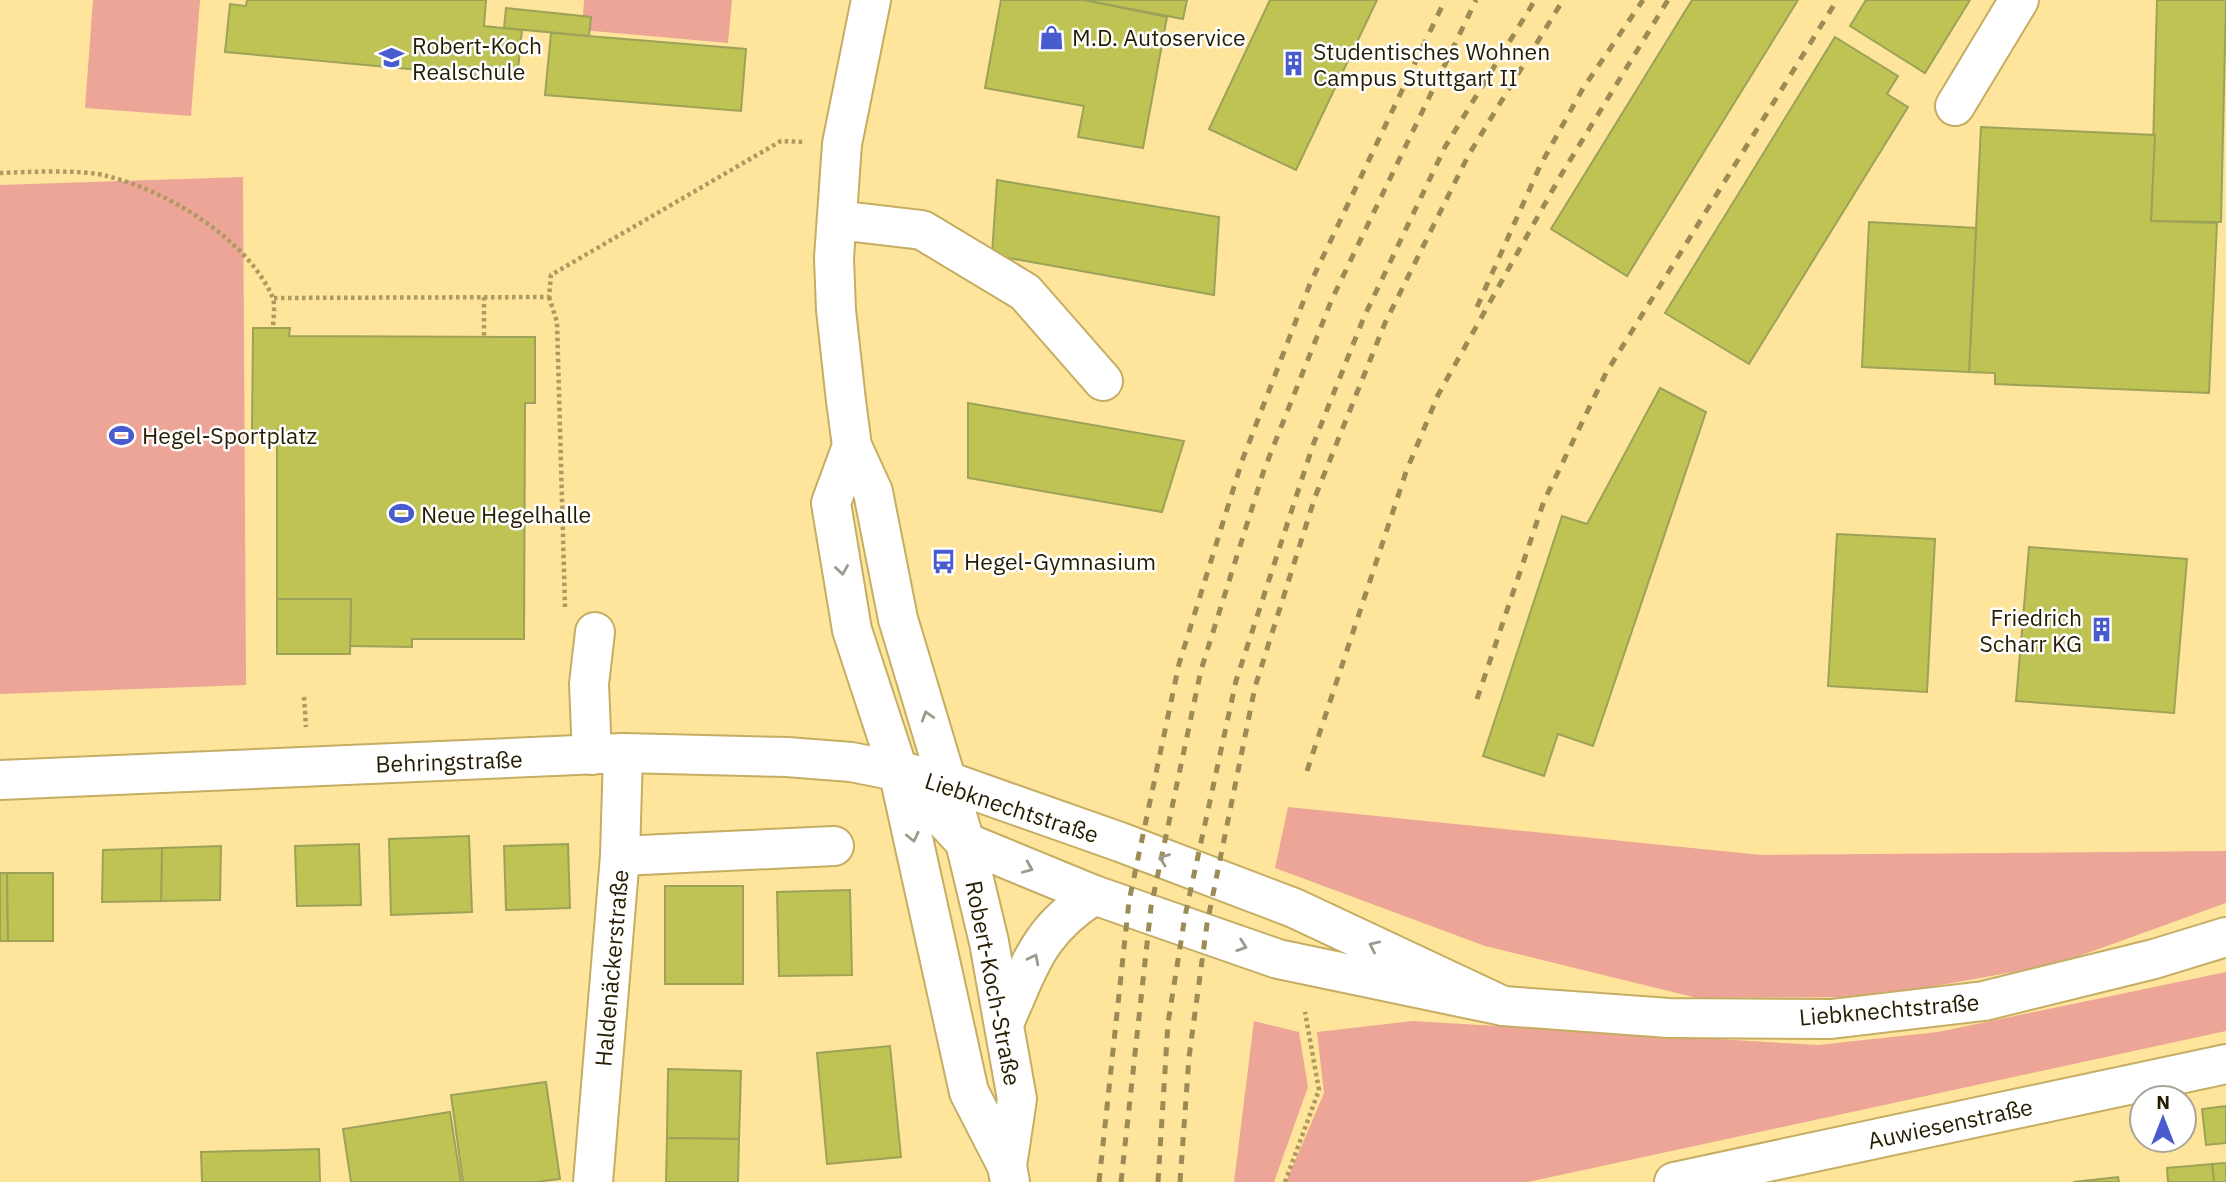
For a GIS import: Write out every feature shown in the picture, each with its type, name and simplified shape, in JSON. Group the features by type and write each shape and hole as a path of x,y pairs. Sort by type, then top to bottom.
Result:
{"street":[{"name":"Robert-Koch-Straße","path":"870,0 855,66 842,144 837,220 836,310 852,446 873,492 898,619 965,842 1005,1021 1017,1099 1009,1174"},
{"path":"1955,106 2018,0"},
{"path":"837,220 922,230 1025,292 1102,381"},
{"name":"Robert-Koch-Straße","path":"852,446 831,503 852,630 898,770 969,1091 1009,1174"},
{"name":"Haldenäckerstraße","path":"580,623 589,684 608,754 620,856 593,1182"},
{"name":"Behringstraße","path":"0,780 608,754 788,757 898,770"},
{"name":"Liebknechtstraße","path":"898,770 947,781 1294,908 1503,1006"},
{"name":"Liebknechtstraße","path":"898,770 965,842 1094,895 1278,959 1503,1006 1669,1018 1831,1019 1984,1001 2154,959 2226,937"},
{"path":"620,856 834,846"},
{"path":"1005,1021 1048,933 1066,914 1094,895"},
{"name":"Auwiesenstraße","path":"1674,1182 2226,1064"}],"path":[{"path":"580,623 556,323 549,297 551,275 781,141"},
{"path":"0,173 106,175 183,207 221,231 256,270 274,298 273,328"},
{"path":"484,297 484,337"},
{"path":"274,298 549,297"},
{"path":"1285,1182 1319,1090 1305,1012"}],"shaded area":[{"path":"93,0 200,0 191,116 85,108"},
{"path":"584,0 732,0 728,43 582,30"},
{"name":"Hegel-Sportplatz","path":"243,177 246,685 0,694 0,185"},
{"path":"1288,807 1761,855 2226,851 2226,903 2057,964 1874,997 1697,998 1485,946 1275,868"},
{"path":"2226,972 2226,1031 1528,1182 1286,1182 1324,1093 1317,1032 1413,1021 1818,1045 1938,1032"},
{"path":"1254,1021 1299,1032 1308,1087 1274,1182 1234,1182"}],"building":[{"path":"247,0 486,0 484,26 522,30 517,79 225,52 230,4 246,6"},
{"path":"1001,0 1084,0 1167,17 1143,148 1078,137 1084,106 985,88"},
{"path":"1084,0 1187,0 1183,19"},
{"name":"Studentisches Wohnen Campus Stuttgart II","path":"1270,0 1377,0 1296,170 1209,129"},
{"path":"1692,0 1798,0 1627,276 1551,229"},
{"path":"1866,0 1970,0 1925,73 1850,26"},
{"path":"2157,0 2226,0 2221,222 2151,221"},
{"path":"506,8 591,17 589,36 504,28"},
{"path":"551,33 746,49 741,111 545,95"},
{"path":"1835,37 1898,76 1887,94 1908,107 1749,364 1665,313"},
{"path":"1981,127 2155,135 2151,221 2217,223 2209,393 1995,384 1995,373 1969,372"},
{"path":"997,180 1219,217 1214,295 992,255"},
{"path":"1869,222 1976,228 1969,372 1862,367"},
{"name":"Neue Hegelhalle","path":"253,328 290,328 289,336 535,337 535,403 525,403 524,639 412,639 412,647 350,646 351,599 277,599 277,430 252,430"},
{"path":"1660,388 1706,412 1593,746 1558,734 1544,776 1483,756 1562,516 1587,524"},
{"path":"968,403 1184,441 1162,512 968,478"},
{"path":"1837,534 1935,539 1927,692 1828,686"},
{"name":"Friedrich Scharr KG","path":"2029,547 2187,559 2174,713 2016,701"},
{"path":"277,599 351,599 350,654 277,654"},
{"path":"469,836 472,912 391,915 389,839"},
{"path":"359,844 361,905 297,906 295,846"},
{"path":"568,844 570,908 506,910 504,846"},
{"path":"221,846 220,900 161,901 162,848"},
{"path":"162,848 161,901 102,902 103,850"},
{"path":"0,873 7,873 8,941 0,941"},
{"path":"7,873 53,873 53,941 8,941"},
{"path":"665,886 743,886 743,984 665,984"},
{"path":"850,890 852,975 779,976 777,892"},
{"path":"890,1046 901,1157 827,1164 817,1053"},
{"path":"668,1069 741,1071 739,1139 667,1138"},
{"path":"546,1082 560,1179 536,1182 463,1182 451,1095"},
{"path":"2226,1106 2226,1143 2206,1145 2202,1109"},
{"path":"450,1112 461,1182 351,1182 343,1129"},
{"path":"667,1138 739,1139 738,1182 666,1182"},
{"path":"319,1149 320,1182 202,1182 201,1152"},
{"path":"2226,1163 2226,1182 2214,1182 2212,1164"},
{"path":"2212,1164 2214,1182 2168,1182 2167,1168"},
{"path":"2118,1177 2119,1182 2073,1182"}],"railway":[{"path":"1099,1182 1129,901 1179,664 1242,461 1310,284 1445,0"},
{"path":"1121,1182 1151,907 1201,670 1264,470 1332,299 1476,0"},
{"path":"1158,1182 1168,1023 1185,916 1236,681 1313,445 1364,317 1445,147 1535,0"},
{"path":"1180,1182 1189,1057 1207,924 1255,687 1315,497 1385,323 1468,156 1563,0"},
{"path":"1477,307 1540,166 1582,90 1643,0"},
{"path":"1307,771 1406,472 1438,395 1561,175 1668,0"},
{"path":"1477,699 1544,501 1606,373 1837,0"}],"place":[{"name":"M.D. Autoservice","path":"1052,37"},
{"name":"Robert-Koch Realschule","path":"392,58"},
{"name":"Studentisches Wohnen Campus Stuttgart II","path":"1293,64"},
{"name":"Hegel-Sportplatz","path":"122,435"},
{"name":"Neue Hegelhalle","path":"401,514"},
{"name":"Hegel-Gymnasium","path":"944,561"},
{"name":"Friedrich Scharr KG","path":"2102,630"}]}
